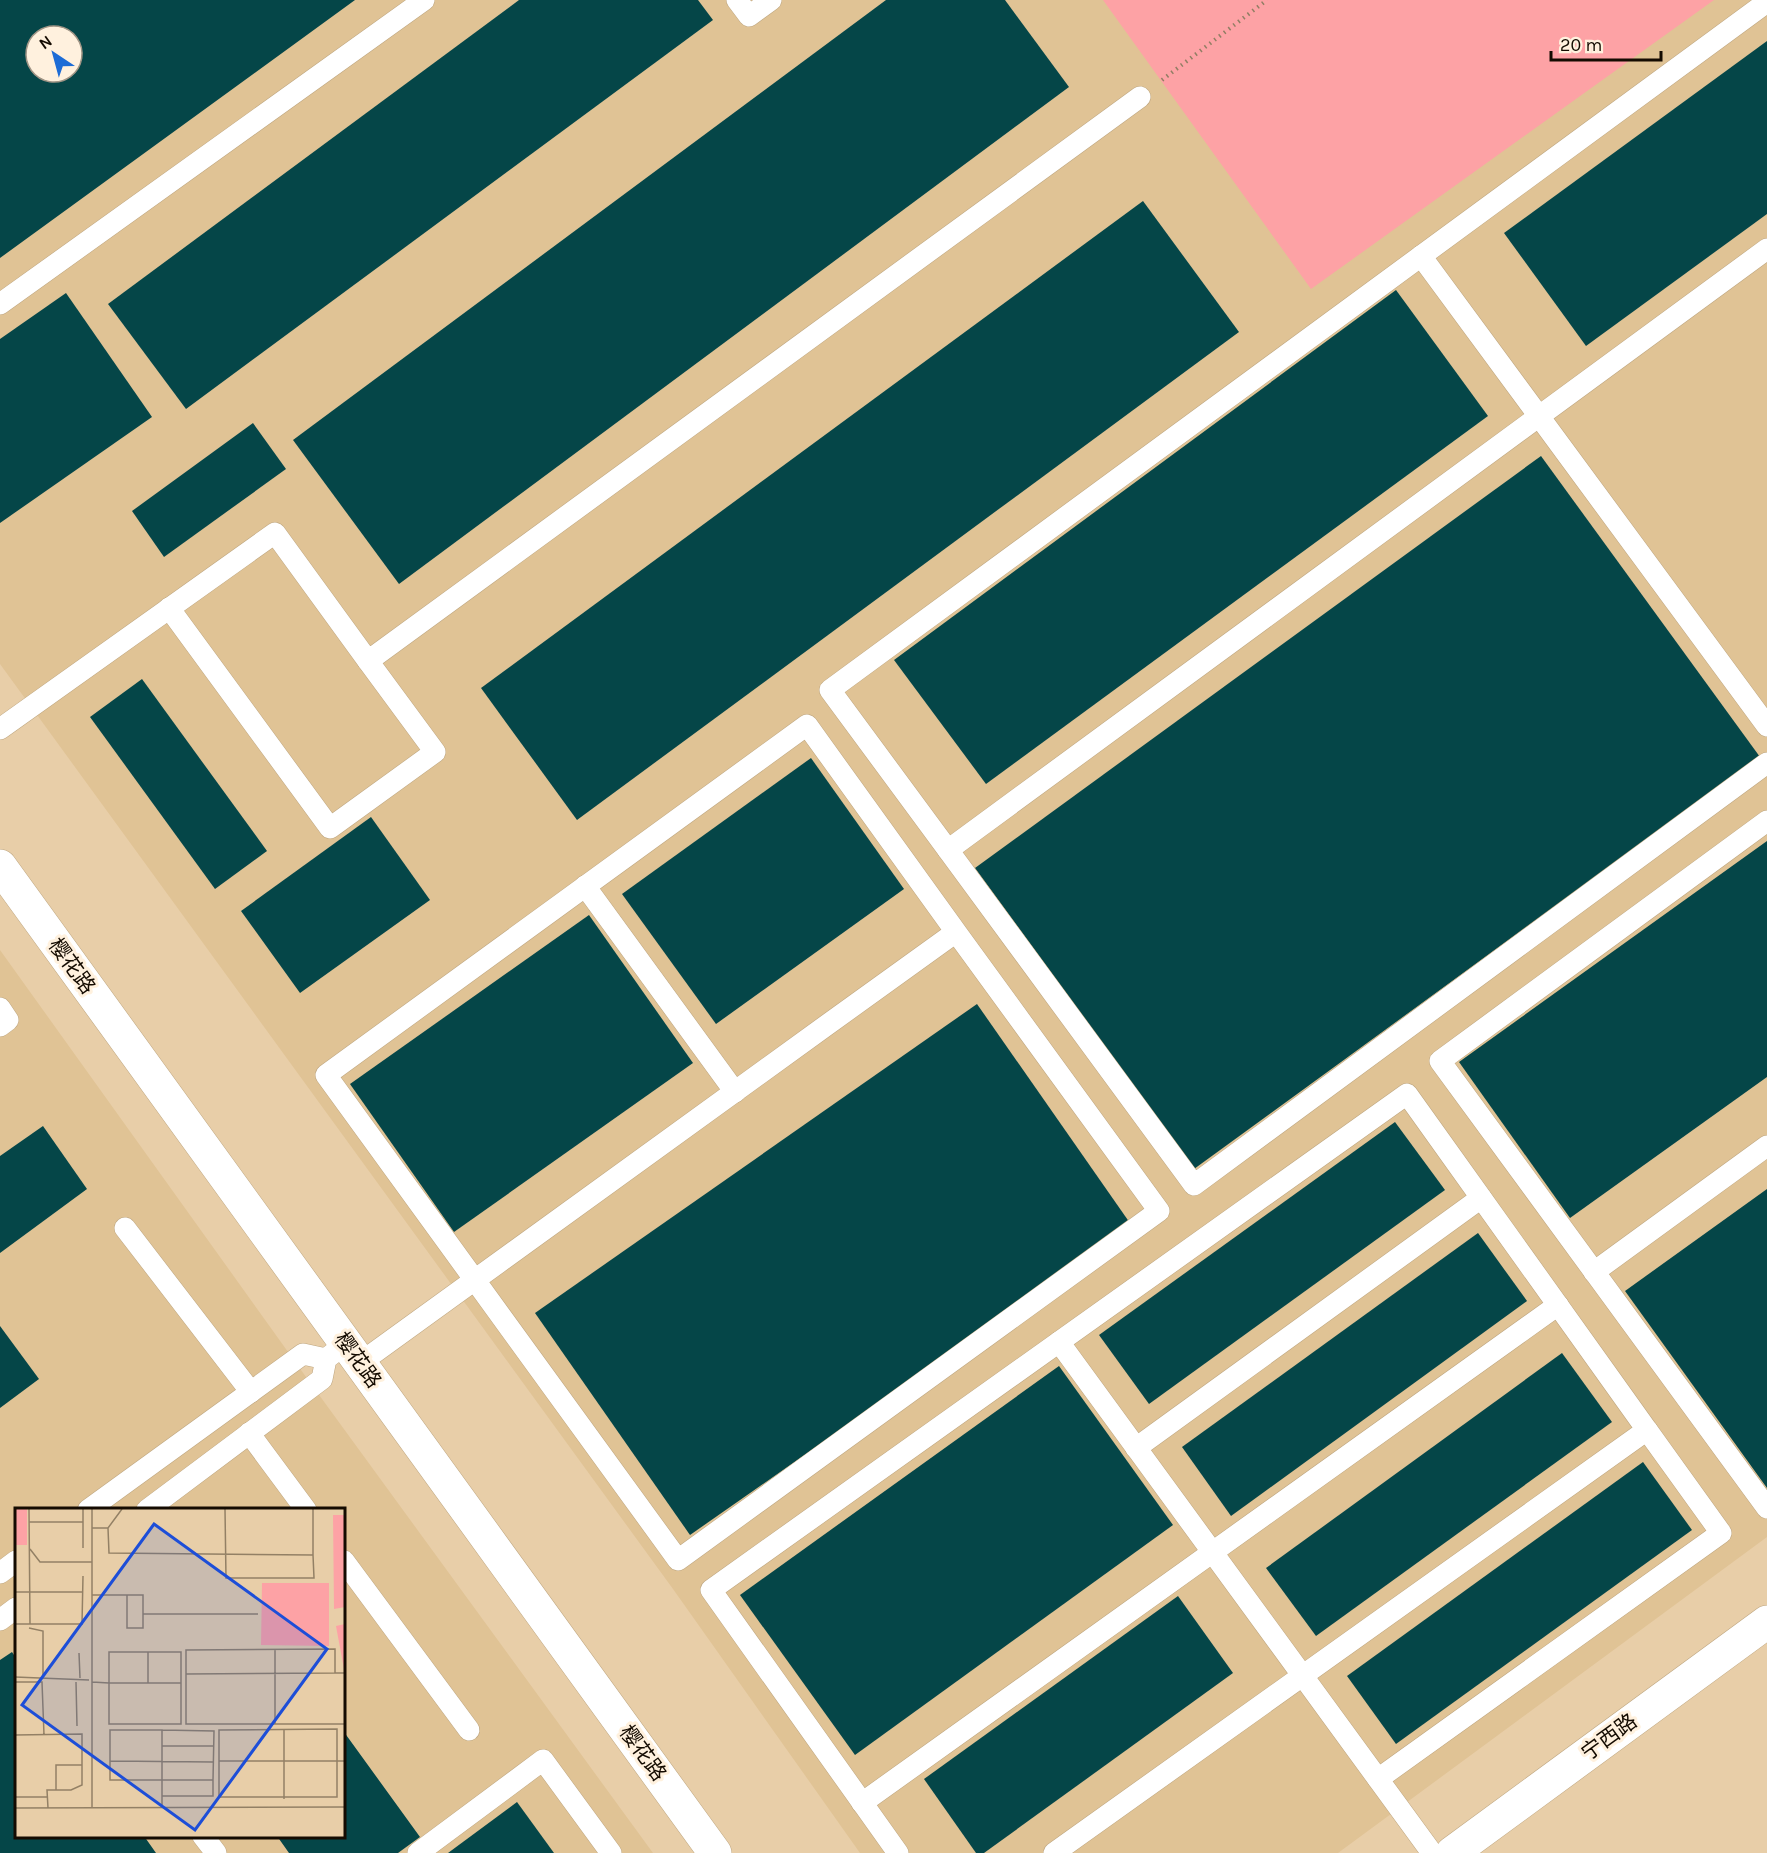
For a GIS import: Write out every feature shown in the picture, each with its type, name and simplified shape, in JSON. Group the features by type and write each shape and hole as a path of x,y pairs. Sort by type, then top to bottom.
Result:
{"street":[{"name":"樱花路","path":"0,866 344,1355 715,1853"},
{"name":"宁西路","path":"1452,1853 1767,1622"}],"lane":[{"path":"0,304 424,0"},
{"path":"737,0 749,16 771,0"},
{"path":"1767,2 831,690 1194,1185 1767,763"},
{"path":"368,661 1140,97"},
{"path":"948,850 1767,249"},
{"path":"1421,256 1767,726"},
{"path":"0,729 169,608 275,533 435,752 330,828 169,608"},
{"path":"807,726 956,932 1159,1211 678,1560 326,1075 807,726"},
{"path":"1767,821 1440,1061 1767,1508"},
{"path":"585,886 735,1092"},
{"path":"148,1508 322,1379 344,1355 474,1280 956,932"},
{"path":"0,1008 8,1020 0,1026"},
{"path":"898,1853 711,1590 1407,1094 1721,1533 1378,1779"},
{"path":"1594,1272 1767,1146"},
{"path":"1136,1448 1481,1198"},
{"path":"125,1228 251,1392"},
{"path":"862,1803 1558,1305"},
{"path":"1059,1342 1432,1853"},
{"path":"89,1508 303,1354 344,1355"},
{"path":"1054,1853 1647,1430"},
{"path":"249,1433 305,1508"},
{"path":"345,1562 468,1730"},
{"path":"0,1620 15,1609"},
{"path":"418,1853 543,1760 611,1853"},
{"path":"205,1838 216,1853"}],"path":[{"path":"1140,97 1268,0"}],"shaded area":[{"path":"0,0 1767,0 1767,1537 1338,1853 860,1853 673,1589 0,664"},
{"path":"1103,0 1714,0 1311,289"},
{"path":"0,950 306,1377 653,1853 0,1853"}],"building":[{"path":"0,0 355,0 0,258"},
{"path":"519,0 698,0 713,20 186,409 108,304"},
{"path":"886,0 1005,0 1069,87 399,584 293,440"},
{"path":"1767,41 1767,214 1586,346 1504,233"},
{"path":"1143,201 1239,332 577,820 481,688"},
{"path":"1396,290 1488,416 986,784 894,660"},
{"path":"66,293 152,417 0,523 0,339"},
{"path":"253,423 286,469 164,557 132,511"},
{"path":"1541,456 1760,757 1194,1169 975,868"},
{"path":"142,679 267,851 215,889 90,717"},
{"path":"811,758 904,889 716,1024 622,894"},
{"path":"371,817 430,900 300,993 241,911"},
{"path":"1767,841 1767,1077 1570,1218 1459,1062"},
{"path":"589,915 693,1063 454,1232 350,1084"},
{"path":"977,1004 1132,1226 690,1535 535,1313"},
{"path":"1395,1122 1445,1190 1149,1404 1099,1335"},
{"path":"43,1126 87,1189 0,1253 0,1156"},
{"path":"1767,1189 1767,1488 1625,1291"},
{"path":"1478,1233 1527,1301 1231,1516 1182,1447"},
{"path":"0,1326 39,1379 0,1408"},
{"path":"1562,1353 1612,1422 1316,1636 1266,1568"},
{"path":"1059,1366 1173,1525 855,1755 740,1595"},
{"path":"1643,1462 1692,1530 1396,1744 1347,1676"},
{"path":"1178,1596 1233,1673 984,1853 976,1853 924,1779"},
{"path":"12,1652 15,1656 15,1838 145,1838 156,1853 0,1853 0,1660"},
{"path":"345,1733 420,1837 398,1853 289,1853 278,1838 345,1838"},
{"path":"517,1802 554,1853 448,1853"}]}
